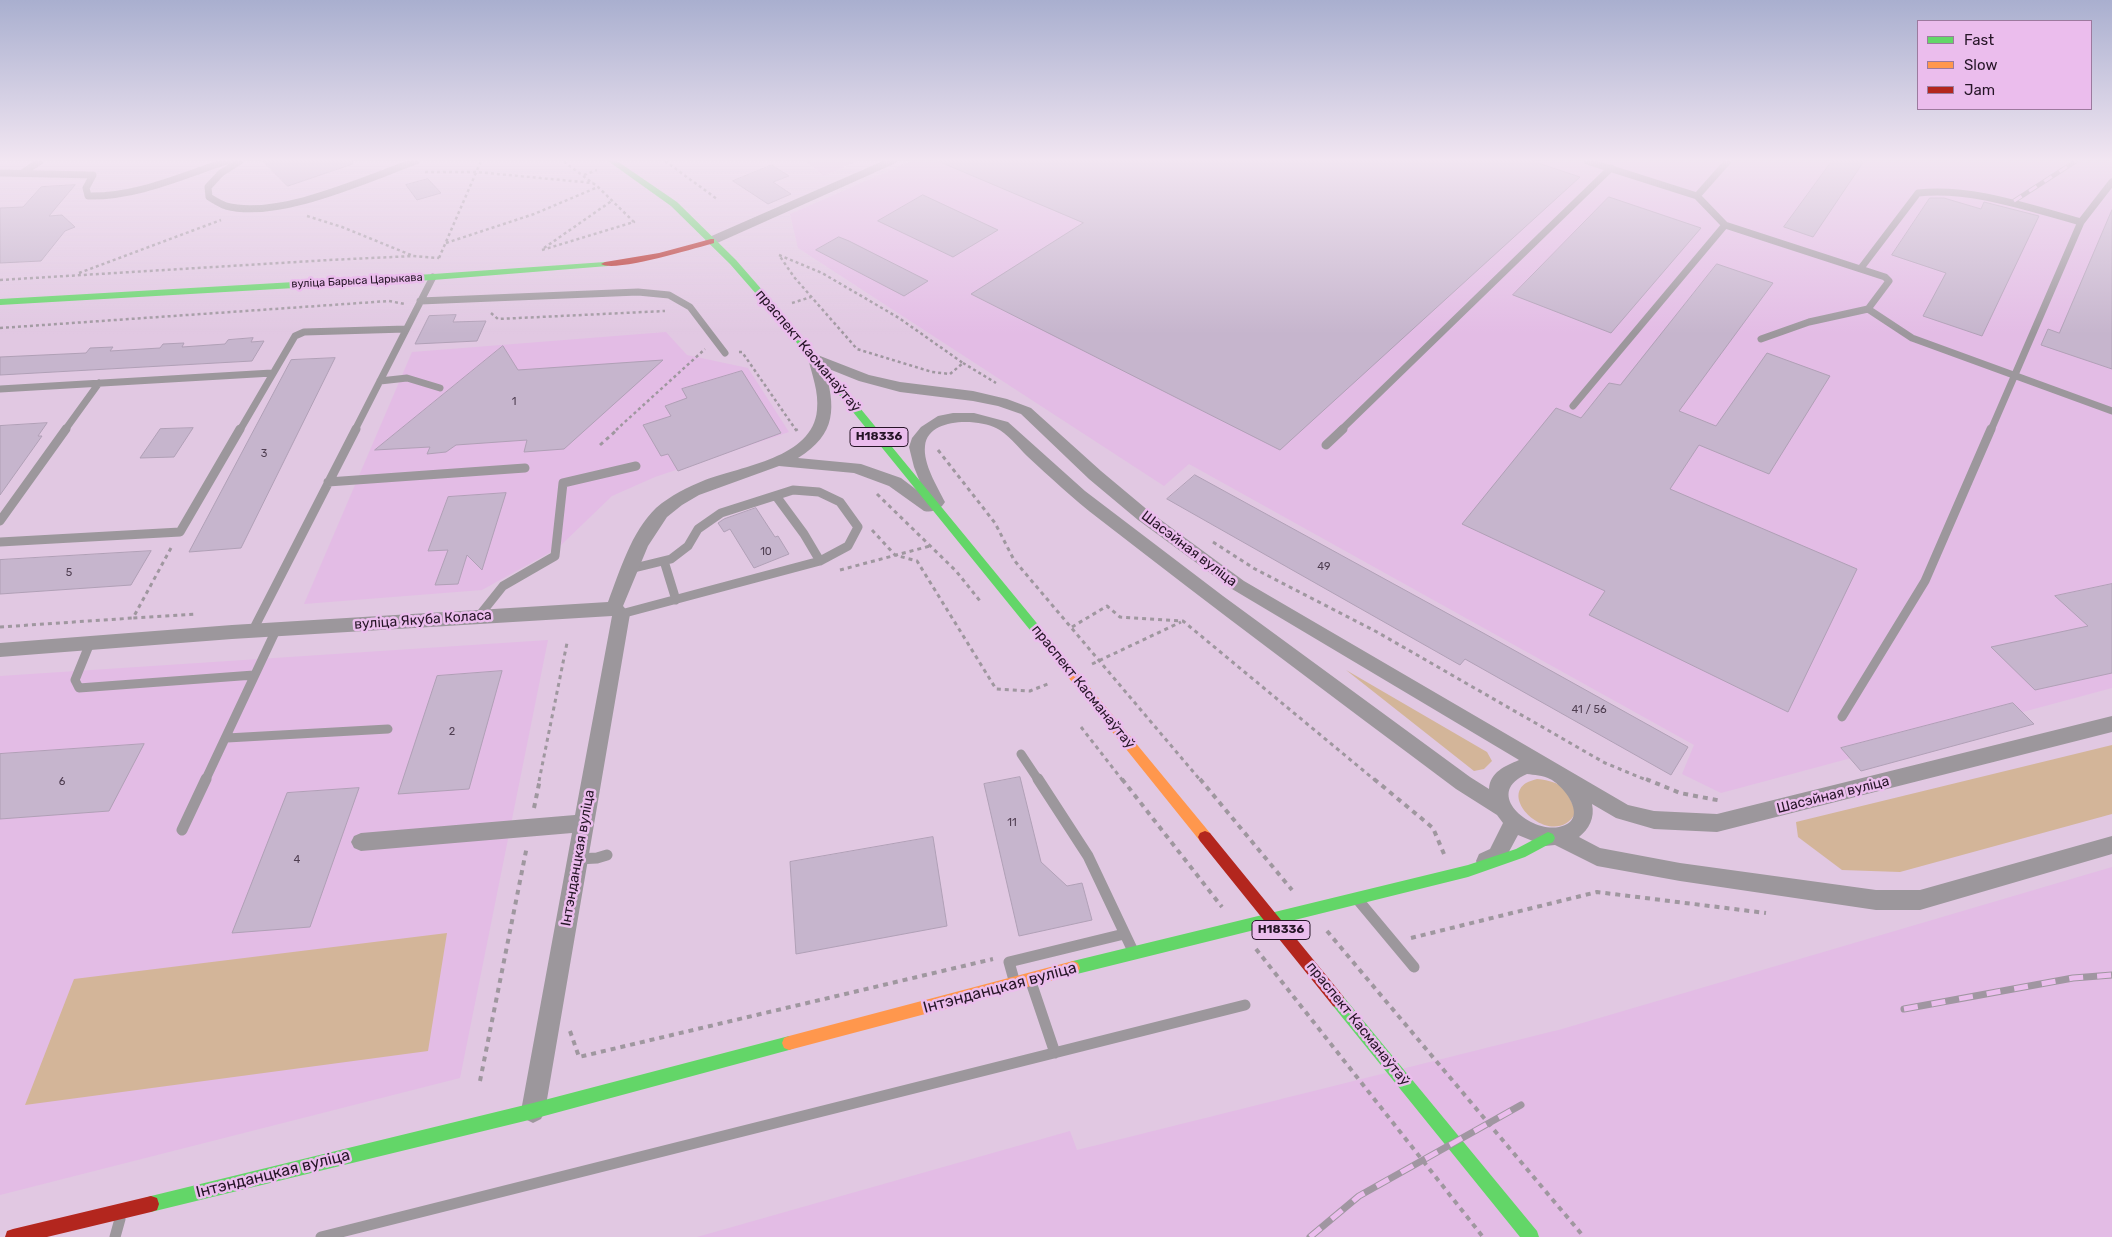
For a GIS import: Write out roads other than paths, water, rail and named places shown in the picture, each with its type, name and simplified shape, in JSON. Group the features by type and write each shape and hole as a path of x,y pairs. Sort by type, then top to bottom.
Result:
{"main road":[{"name":"праспект Касманаўтаў","path":"688,219 733,262 815,358 1531,1237"},
{"name":"вуліца Барыса Царыкава","path":"0,302 433,276 640,261 712,242"},
{"name":"Інтэнданцкая вуліца","path":"13,1237 533,1111 1030,979 1468,871 1520,853 1553,838"}],"street":[{"path":"712,242 763,219"},
{"path":"617,611 630,568 645,537 662,513 697,491 730,476 776,461 807,445 821,427 825,405 815,358"},
{"name":"Шасэйная вуліца","path":"815,358 864,378 900,387 973,396 1002,402 1026,411 1102,481 1144,516 1238,585 1623,812 1654,820 1717,822 1763,813 2112,724"},
{"name":"Шасэйная вуліца","path":"943,516 923,471 917,446 922,434 930,426 942,420 961,417 988,419 1003,426 1079,495 1217,601 1509,815"},
{"path":"776,461 856,468 895,482 943,516"},
{"name":"вуліца Якуба Коласа","path":"0,650 479,616 617,611"},
{"name":"Інтэнданцкая вуліца","path":"533,1111 578,859 617,611"},
{"name":"Шасэйная вуліца","path":"1553,838 1572,833 1581,824 1584,813 1581,796 1572,784 1559,774 1542,767 1526,766 1513,769 1505,774 1498,786 1497,795 1509,815 1522,829 1553,838 1597,857 1690,874 1876,900 1920,900 2112,845"},
{"name":"Інтэнданцкая вуліца","path":"1468,871 1497,855 1509,815"},
{"path":"361,842 584,822"}],"lane":[{"path":"1326,445 1559,219"},
{"path":"1719,219 1725,225 1861,268 1885,277 1889,281 1868,309 1809,322 1761,339"},
{"path":"1861,268 1900,219"},
{"path":"2069,219 2081,222"},
{"path":"1842,717 1925,581 2084,219"},
{"path":"1573,406 1725,225"},
{"path":"252,632 433,276"},
{"path":"420,301 638,292 669,295 690,307 725,352"},
{"path":"1868,309 1912,338 2112,411"},
{"path":"0,542 180,532 295,336 304,332 406,329"},
{"path":"0,389 272,373"},
{"path":"380,381 407,378 440,388"},
{"path":"0,521 99,383"},
{"path":"479,616 503,586 555,556 563,483 636,466"},
{"path":"328,482 525,468"},
{"path":"617,611 676,600 820,561 848,546 858,527 840,502 819,492 793,490 721,514 698,529 688,546 671,559 630,568"},
{"path":"776,496 804,534 820,561"},
{"path":"664,561 676,600"},
{"path":"182,830 227,738 276,630"},
{"path":"90,643 75,680 79,688 254,675"},
{"path":"227,738 388,729"},
{"path":"1021,754 1088,856 1134,954"},
{"path":"578,859 597,858 607,855"},
{"path":"1356,898 1414,967"},
{"path":"1015,984 1009,962 1124,934"},
{"path":"1030,979 1054,1053"},
{"path":"322,1237 1245,1004"},
{"path":"114,1237 122,1211"},
{"path":"72,1237 77,1222"}],"railway":[{"path":"1904,1009 2073,978 2112,975"},
{"path":"1310,1237 1359,1196 1521,1105"}]}
